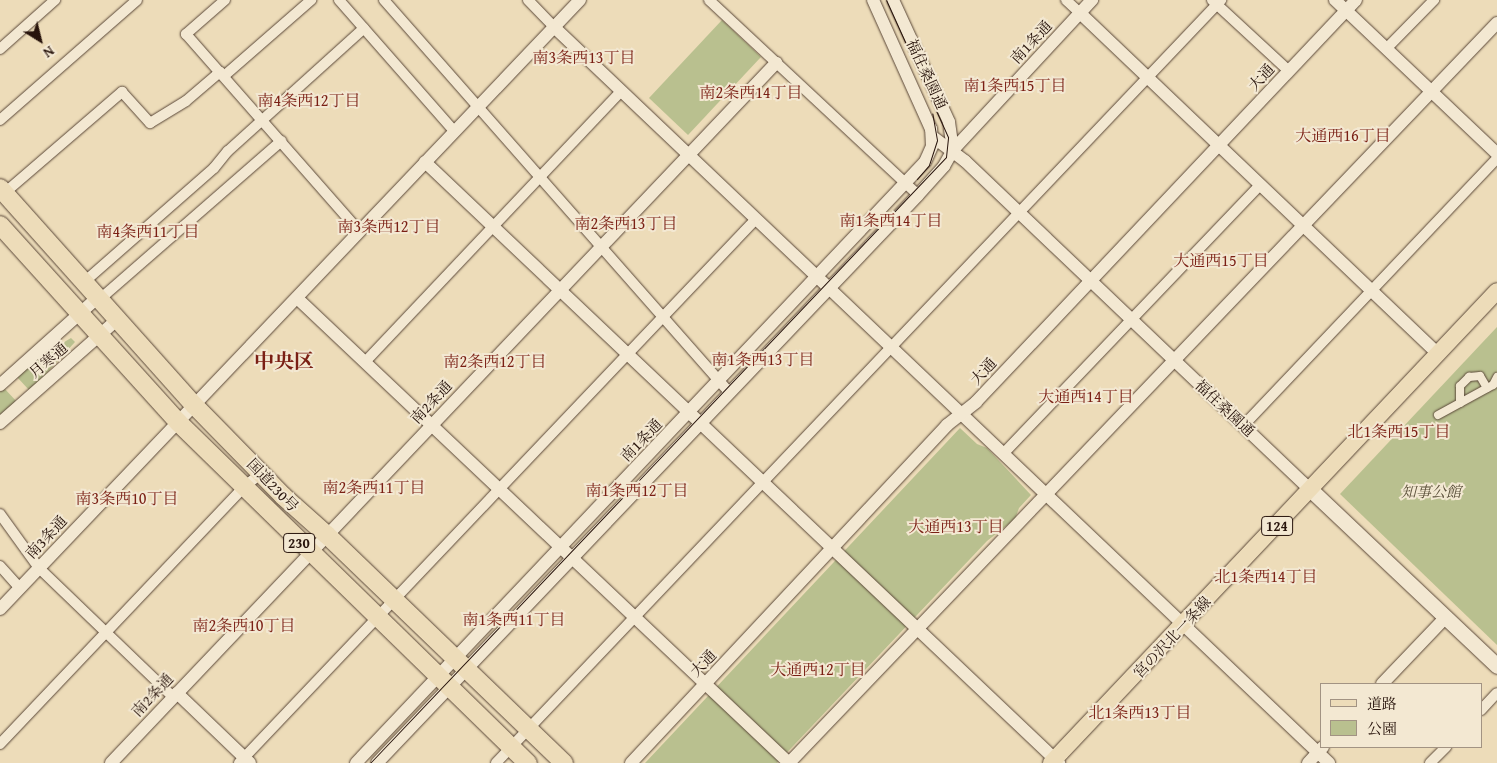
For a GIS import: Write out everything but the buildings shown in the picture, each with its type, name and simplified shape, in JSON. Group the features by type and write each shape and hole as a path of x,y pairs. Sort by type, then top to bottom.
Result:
{"highway":[{"name":"国道230号","path":"2,193 194,405 308,521 327,535 564,763"},
{"name":"国道230号","path":"0,225 98,337 178,422 377,618 528,763"}],"main road":[{"name":"宮の沢北一条線","path":"1055,762 1497,291"},
{"name":"福住桑園通","path":"1311,490 1497,666"}],"street":[{"path":"0,48 55,0"},
{"path":"0,120 137,0"},
{"path":"225,0 186,34 359,231"},
{"path":"2,193 122,92 150,123 186,101 222,74 311,0"},
{"path":"339,0 454,132"},
{"path":"384,0 729,392"},
{"path":"528,0 554,27 1003,454 1183,624 1321,750 1329,763"},
{"name":"南3条通","path":"0,609 580,0"},
{"path":"709,0 918,194"},
{"name":"福住桑園通","path":"873,0 933,137 953,150 1311,490"},
{"name":"福住桑園通","path":"893,0 949,122 953,150"},
{"path":"1066,0 1438,354"},
{"name":"南1条通","path":"460,665 572,557 918,194 944,166 953,150 1092,0"},
{"path":"1334,0 1497,154"},
{"name":"大通","path":"631,763 947,425 962,414 1091,281 1356,0"},
{"path":"1386,49 1434,0"},
{"path":"496,763 1217,2 1289,71"},
{"path":"297,298 789,763 917,628 1176,362 1497,24"},
{"path":"84,283 214,168 262,120 364,28"},
{"name":"南2条通","path":"111,763 776,64"},
{"path":"365,362 621,91"},
{"path":"933,137 929,154 953,150"},
{"path":"98,299 281,141"},
{"name":"南1条通","path":"377,763 444,682 562,547 906,184 929,154"},
{"path":"1243,426 1497,158"},
{"path":"425,162 917,628 1055,762"},
{"path":"1003,454 1260,185"},
{"path":"0,514 39,568 105,633 175,695 244,761 394,600 756,219"},
{"name":"月寒通","path":"0,384 98,299"},
{"name":"月寒通","path":"0,423 117,320"},
{"path":"1460,403 1460,386 1469,377 1480,376 1487,388"},
{"path":"1438,415 1487,388 1497,377"},
{"path":"0,744 244,488 261,473"},
{"path":"0,566 20,588"},
{"path":"1383,683 1445,618"},
{"name":"南1条通","path":"356,763 444,682"},
{"path":"1482,709 1497,693"},
{"path":"1430,763 1445,748"},
{"path":"1308,763 1321,750"}],"green space":[{"path":"722,20 761,57 688,135 649,98"},
{"name":"知事公館","path":"1497,327 1497,645 1340,494"},
{"path":"71,338 75,342 30,391 16,376 36,359"},
{"path":"4,388 17,402 0,417 0,392"},
{"path":"960,428 977,444 987,448 1031,495 1019,508 1015,519 987,541 777,763 645,763"}],"tram line":[{"path":"370,763 946,157 948,137 886,0"},
{"path":"917,179 929,165 937,140 932,113"}],"district":[{"name":"南3条西13丁目","path":"584,57"},
{"name":"南1条西15丁目","path":"1015,85"},
{"name":"南2条西14丁目","path":"751,92"},
{"name":"南4条西12丁目","path":"309,100"},
{"name":"大通西16丁目","path":"1343,135"},
{"name":"南1条西14丁目","path":"891,220"},
{"name":"南2条西13丁目","path":"626,223"},
{"name":"南3条西12丁目","path":"389,226"},
{"name":"南4条西11丁目","path":"148,231"},
{"name":"大通西15丁目","path":"1221,260"},
{"name":"南1条西13丁目","path":"763,359"},
{"name":"中央区","path":"284,360"},
{"name":"南2条西12丁目","path":"495,361"},
{"name":"大通西14丁目","path":"1086,396"},
{"name":"北1条西15丁目","path":"1399,431"},
{"name":"南2条西11丁目","path":"374,487"},
{"name":"南1条西12丁目","path":"637,490"},
{"name":"南3条西10丁目","path":"127,498"},
{"name":"大通西13丁目","path":"956,526"},
{"name":"北1条西14丁目","path":"1266,576"},
{"name":"南1条西11丁目","path":"514,619"},
{"name":"南2条西10丁目","path":"244,625"},
{"name":"大通西12丁目","path":"818,669"},
{"name":"北1条西13丁目","path":"1140,712"}]}
